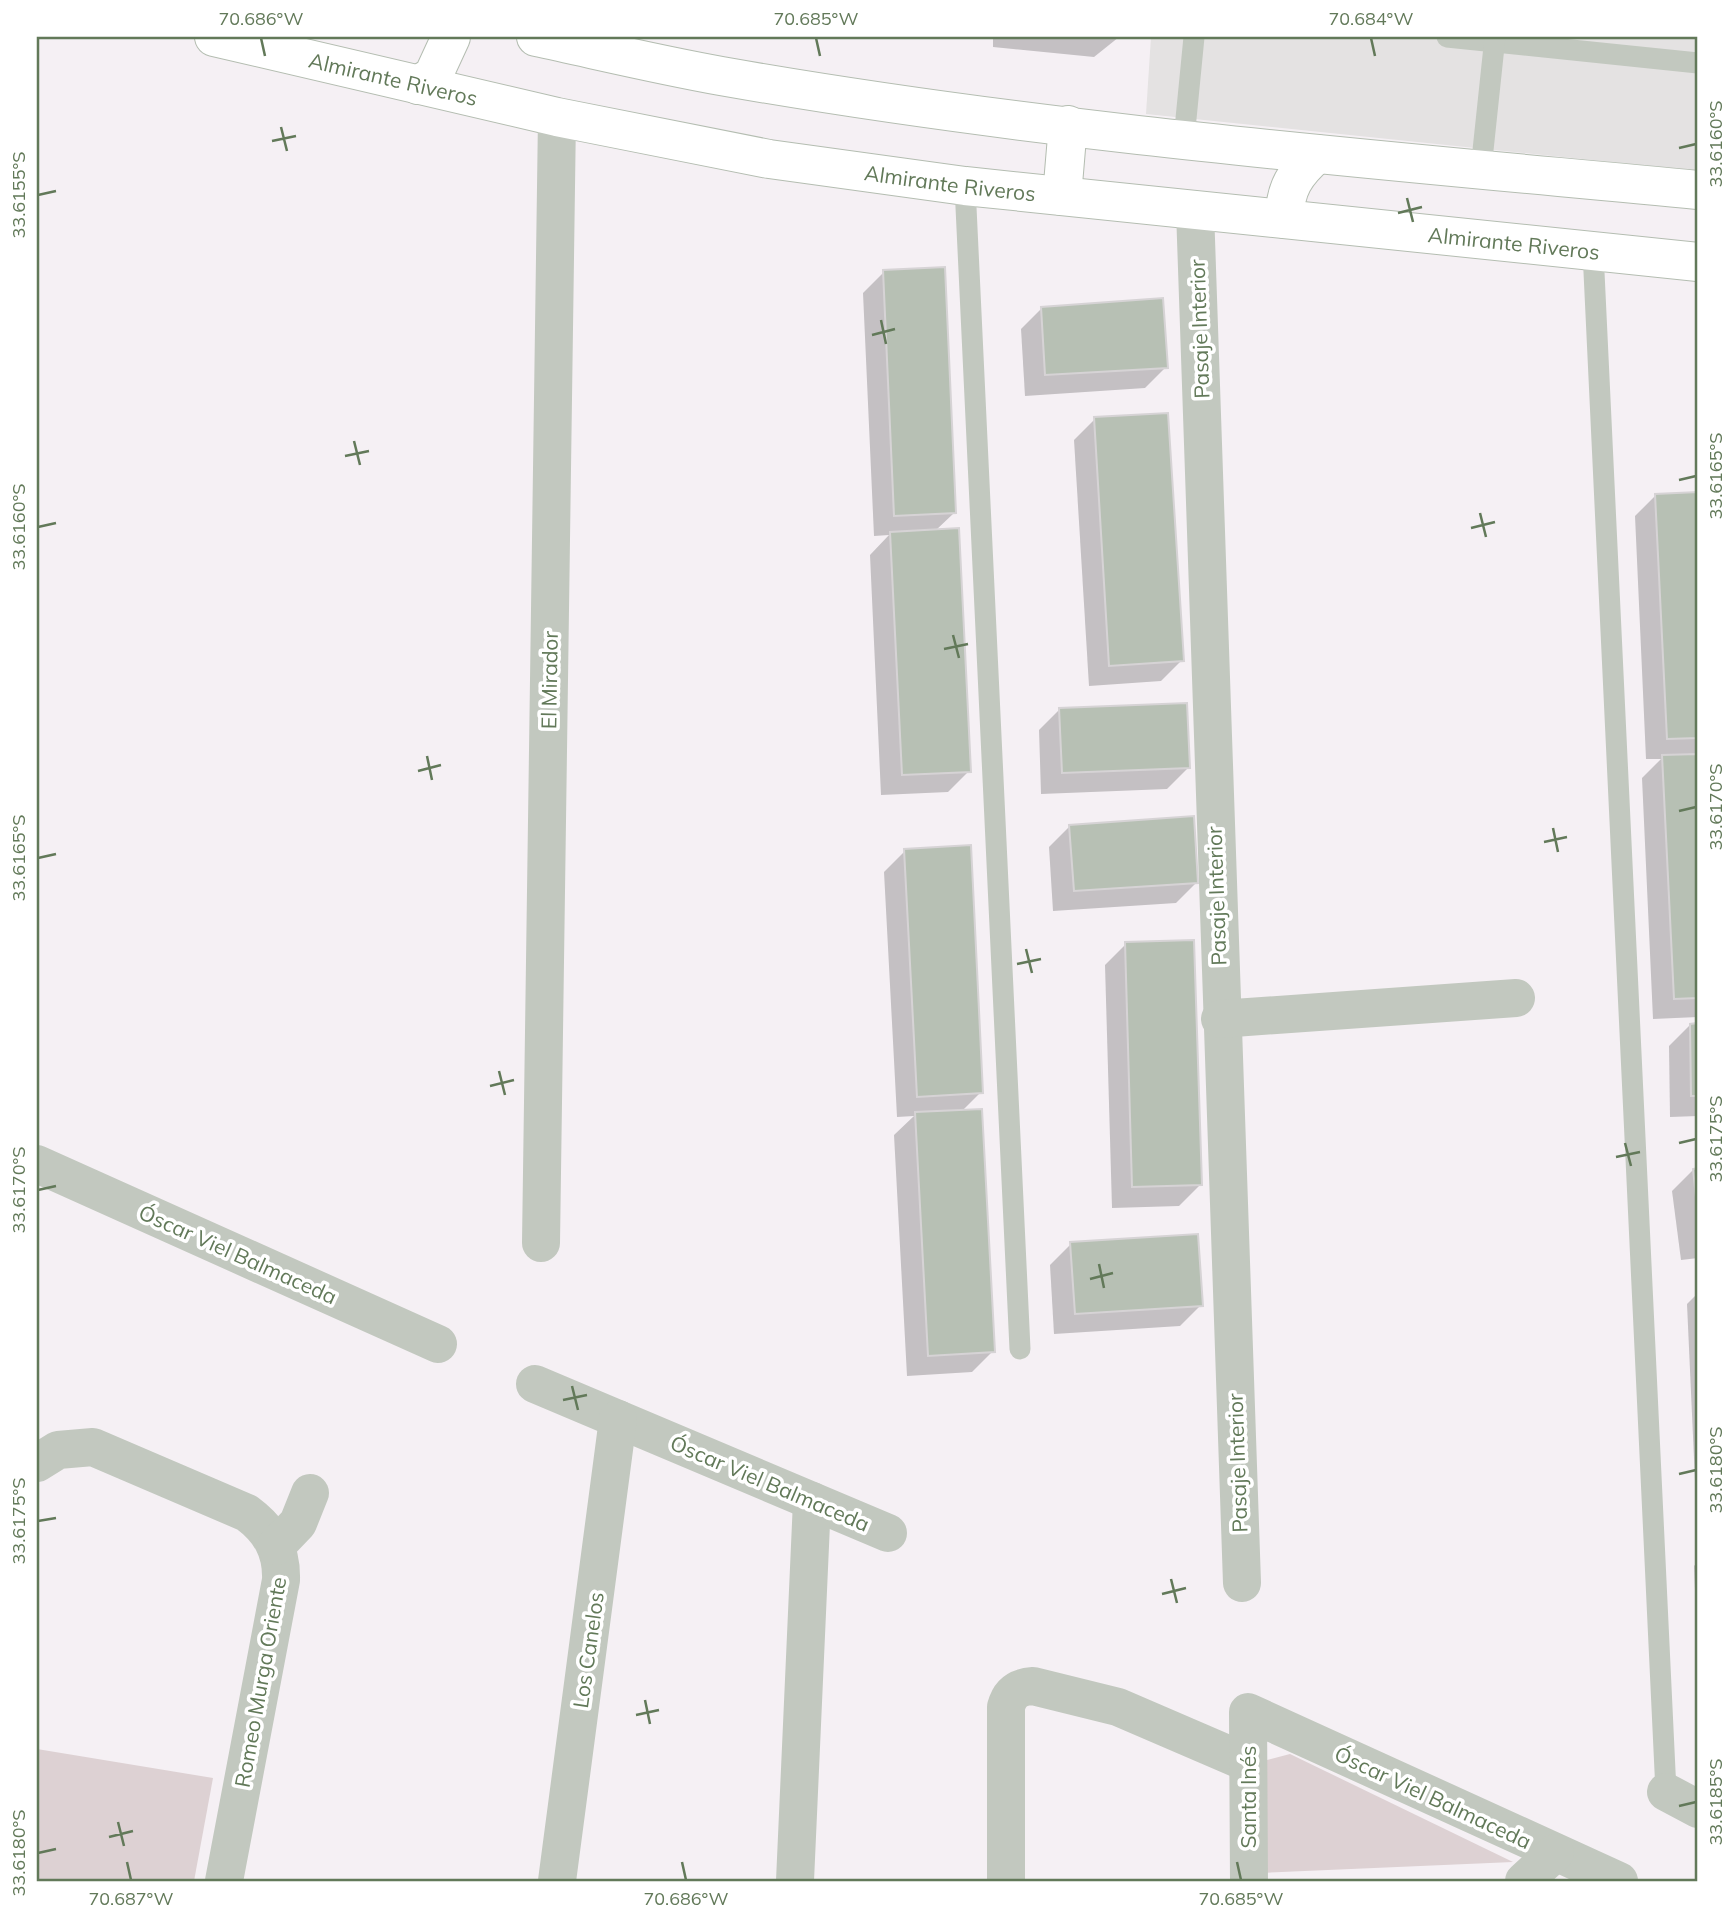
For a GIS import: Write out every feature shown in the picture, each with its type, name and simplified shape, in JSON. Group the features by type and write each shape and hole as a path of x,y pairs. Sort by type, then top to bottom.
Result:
{"main road":[{"name":"Almirante Riveros","path":"214,37 557,117 769,159 965,186 1698,262"},
{"path":"418,85 433,76 451,37"},
{"path":"536,37 718,76 1068,125 1317,154 1698,190"},
{"path":"1062,196 1068,125"},
{"path":"1284,219 1284,205 1297,171 1317,154"}],"street":[{"name":"El Mirador","path":"541,1243 557,117"},
{"name":"Pasaje Interior","path":"1195,209 1220,1019 1242,1583"},
{"path":"1220,1019 1516,998"},
{"name":"Óscar Viel Balmaceda","path":"37,1164 438,1344"},
{"name":"Óscar Viel Balmaceda","path":"535,1384 888,1533"},
{"name":"Los Canelos","path":"557,1881 618,1419"},
{"path":"37,1463 71,1446 104,1450 247,1513 263,1526 276,1546"},
{"name":"Romeo Murga Oriente","path":"224,1881 281,1580 276,1546 298,1523 310,1493"},
{"path":"795,1881 812,1501"},
{"path":"1006,1881 1006,1707 1014,1692 1023,1687 1032,1686 1118,1707 1248,1763"},
{"name":"Óscar Viel Balmaceda","path":"1248,1712 1619,1881"},
{"name":"Santa Inés","path":"1248,1712 1249,1881"},
{"path":"1524,1881 1555,1853"}],"lane":[{"path":"1184,139 1194,37"},
{"path":"1447,37 1495,39 1698,62"},
{"path":"1481,169 1495,39"},
{"path":"965,186 1020,1349"},
{"path":"1593,251 1682,1800"}],"shaded area":[{"path":"1151,37 1698,37 1698,171 1146,114"},
{"path":"37,1749 213,1778 194,1881 37,1881"},
{"path":"1290,1754 1513,1862 1260,1873 1259,1762"}],"building":[{"path":"945,267 956,513 894,516 883,270"},
{"path":"1163,298 1168,368 1045,375 1041,307"},
{"path":"1168,413 1184,661 1109,666 1094,417"},
{"path":"1698,492 1698,738 1667,739 1655,494"},
{"path":"959,528 971,772 902,775 890,532"},
{"path":"1187,703 1190,768 1062,773 1059,708"},
{"path":"1698,754 1698,998 1674,999 1662,755"},
{"path":"1194,816 1198,883 1074,891 1069,825"},
{"path":"971,845 983,1093 917,1097 904,849"},
{"path":"1194,940 1202,1185 1132,1187 1125,942"},
{"path":"1698,1023 1698,1096 1691,1096 1690,1024"},
{"path":"982,1109 995,1352 928,1356 915,1112"},
{"path":"1698,1168 1698,1216 1693,1169"},
{"path":"1198,1234 1203,1306 1075,1314 1070,1242"}]}
